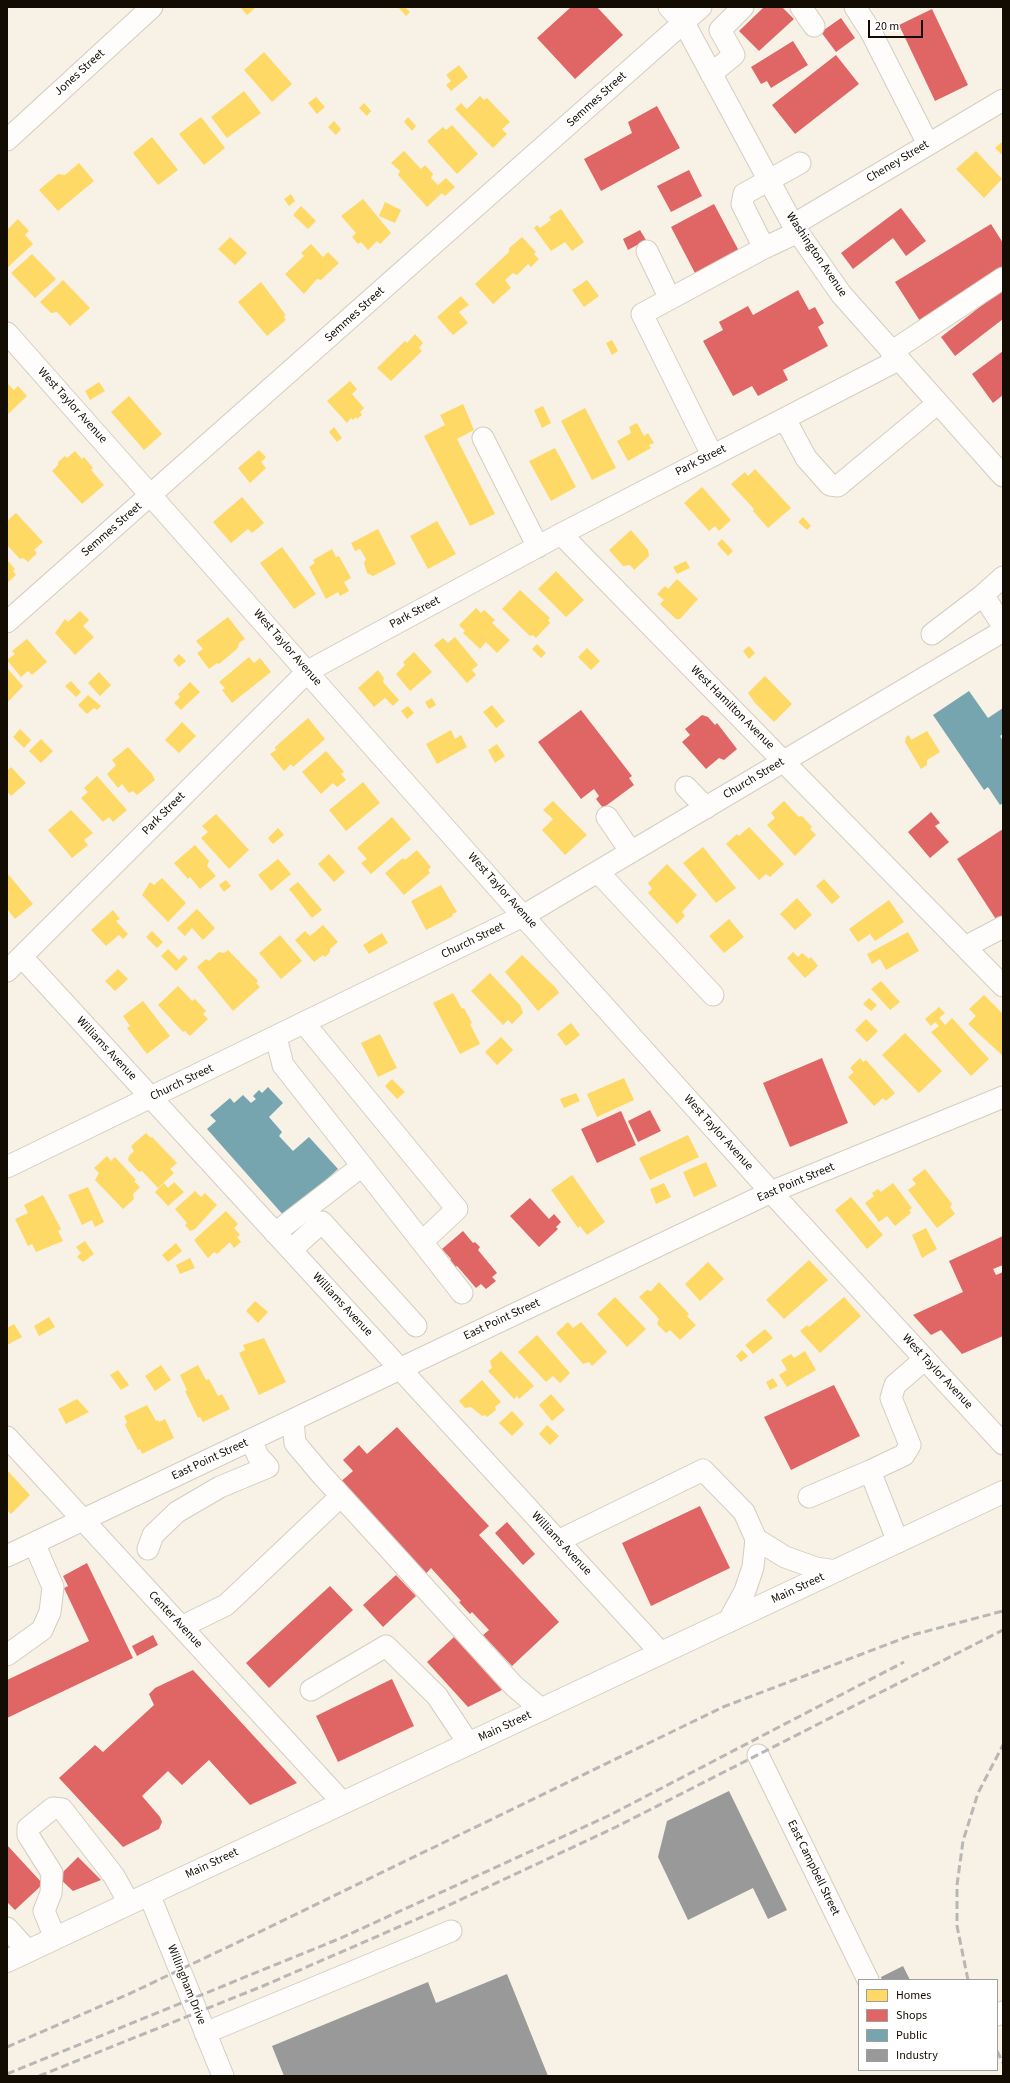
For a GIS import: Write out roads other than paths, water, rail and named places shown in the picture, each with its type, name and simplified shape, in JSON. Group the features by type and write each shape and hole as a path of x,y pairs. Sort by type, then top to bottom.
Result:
{"main road":[{"name":"Main Street","path":"7,1961 1003,1492"}],"street":[{"name":"Jones Street","path":"7,140 152,7"},
{"name":"Washington Avenue","path":"669,7 684,23 795,229 841,294 894,356 938,403 999,462"},
{"name":"Semmes Street","path":"7,622 702,7"},
{"path":"711,74 734,55 720,30 743,7"},
{"path":"801,7 814,26"},
{"path":"855,7 871,32 928,144"},
{"name":"Cheney Street","path":"712,455 642,314 764,248 928,144 1003,100"},
{"path":"764,248 742,204 744,194 768,179 800,163"},
{"path":"647,251 670,299"},
{"name":"Park Street","path":"7,971 308,672 561,534 785,418 894,356 1003,278"},
{"name":"West Taylor Avenue","path":"7,333 152,495 523,916 772,1192 1003,1444"},
{"path":"785,418 806,458 830,485 838,486 938,403"},
{"path":"483,438 538,547"},
{"name":"West Hamilton Avenue","path":"561,534 1003,986"},
{"path":"932,634 1003,577"},
{"path":"982,595 1003,626"},
{"name":"Church Street","path":"7,1167 152,1098 523,916 1003,631"},
{"path":"686,787 706,808"},
{"path":"607,817 631,852"},
{"path":"598,872 713,995"},
{"path":"965,947 1003,927"},
{"name":"Williams Avenue","path":"22,957 661,1653"},
{"path":"304,1024 457,1209 422,1242"},
{"path":"276,1037 283,1065 462,1293"},
{"name":"East Point Street","path":"7,1556 772,1192 1003,1097"},
{"path":"275,1233 362,1166"},
{"path":"291,1250 322,1222 416,1326"},
{"path":"809,1497 904,1455 910,1445 891,1398 895,1385 925,1360"},
{"path":"293,1420 295,1443 341,1496 514,1686 542,1710"},
{"name":"Center Avenue","path":"7,1437 343,1803"},
{"path":"148,1549 153,1535 177,1512 220,1487 268,1467 258,1456 251,1440"},
{"path":"202,1463 210,1477 220,1487"},
{"path":"558,1541 703,1470 744,1512 756,1539 753,1567 745,1591 728,1622"},
{"path":"870,1471 898,1542"},
{"path":"158,1484 165,1500 177,1512"},
{"path":"182,1627 226,1605 341,1496"},
{"path":"756,1539 785,1557 816,1568 836,1571"},
{"path":"7,1655 42,1630 50,1612 53,1587 34,1543"},
{"path":"312,1690 386,1646 437,1696 469,1744"},
{"name":"East Campbell Street","path":"758,1755 868,1979"},
{"path":"56,1938 44,1911 51,1893 52,1873 28,1835 28,1828 53,1808 62,1809 114,1876 129,1904"},
{"name":"Willingham Drive","path":"149,1894 223,2076"},
{"path":"7,1928 28,1951"},
{"path":"205,2033 452,1931"}],"railway":[{"path":"7,2047 131,1993 723,1707 912,1635 1003,1611"},
{"path":"39,2076 263,1986 447,1906 616,1827 1003,1630"},
{"path":"7,2074 341,1938 608,1816 904,1662"},
{"path":"968,1979 957,1926 957,1885 963,1841 978,1793 1003,1745"},
{"path":"998,2053 1003,2063"}]}
